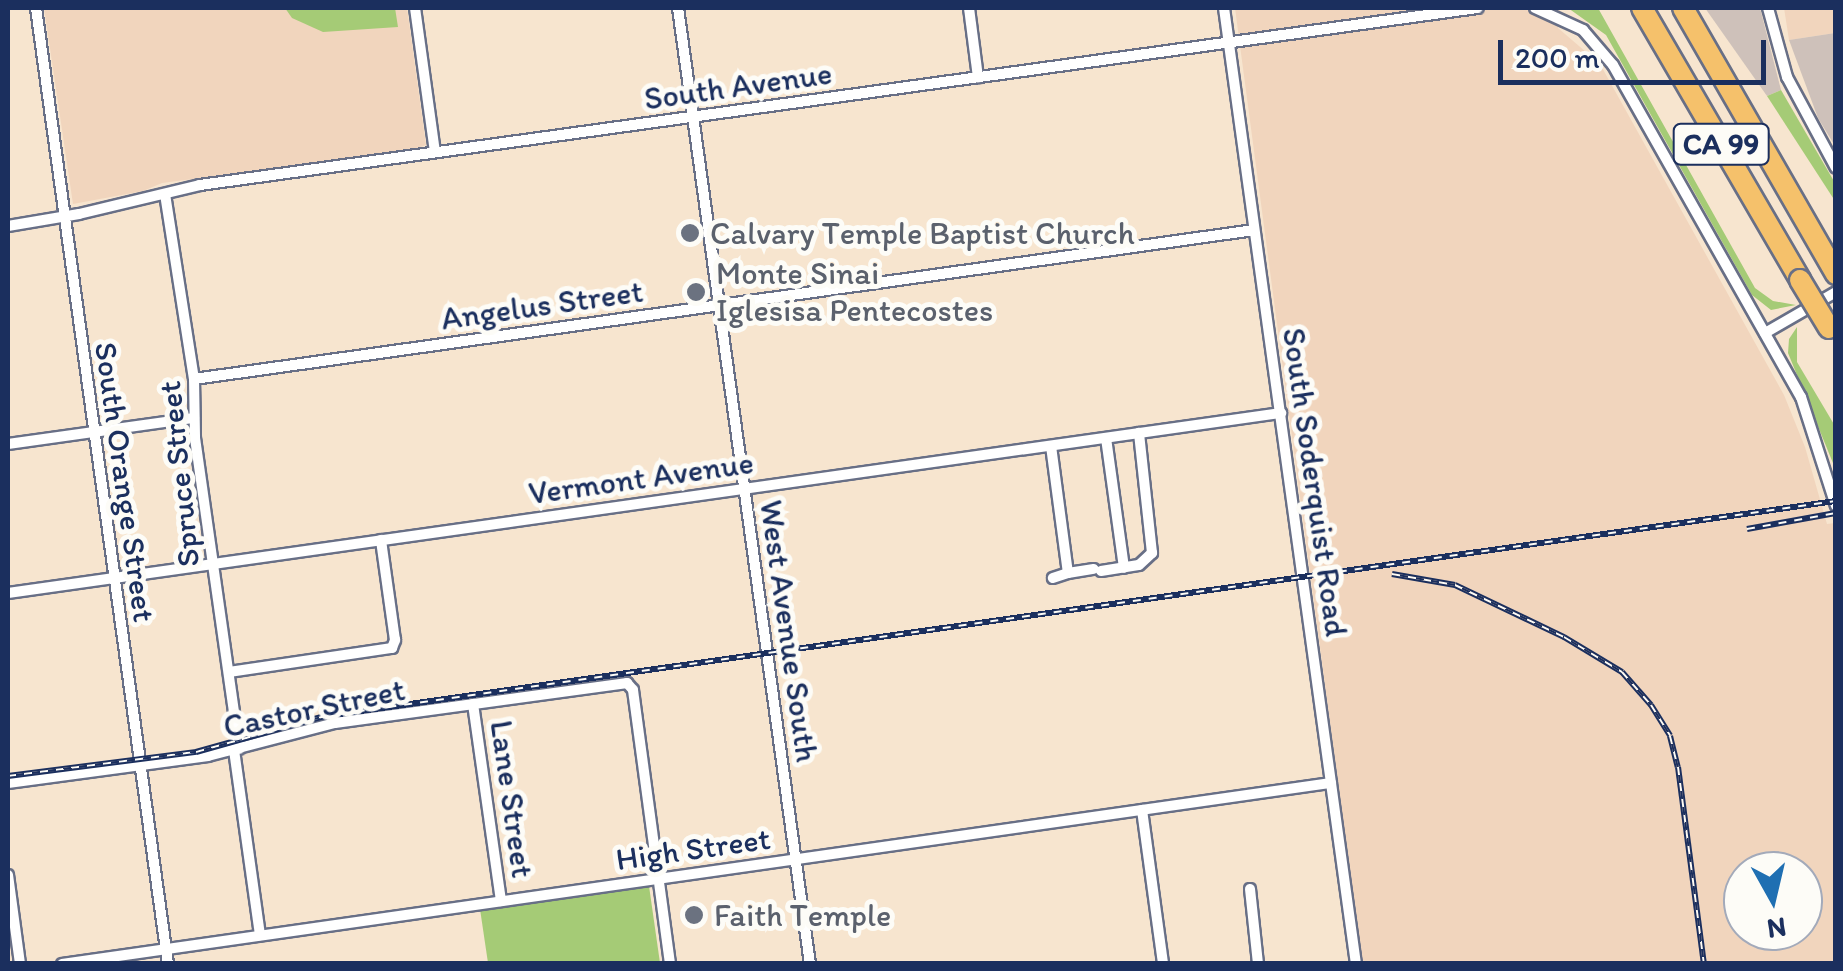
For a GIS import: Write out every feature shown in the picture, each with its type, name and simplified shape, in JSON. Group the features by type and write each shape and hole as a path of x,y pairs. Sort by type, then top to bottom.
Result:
{"highway":[{"name":"CA 99","path":"1642,8 1832,334"},
{"name":"CA 99","path":"1684,8 1832,269"}],"street":[{"name":"South Orange Street","path":"36,8 168,964"},
{"path":"415,8 435,152"},
{"name":"West Avenue South","path":"678,8 810,964"},
{"path":"969,8 978,77"},
{"name":"South Soderquist Road","path":"1224,8 1356,964"},
{"name":"South Avenue","path":"8,226 165,194 435,152 1478,8"},
{"path":"1536,8 1570,21 1604,50 1812,422 1836,506"},
{"path":"1768,8 1788,77 1836,168"},
{"name":"Spruce Street","path":"165,194 194,379 194,418 260,935"},
{"name":"Angelus Street","path":"194,379 1254,230"},
{"path":"1765,334 1836,292"},
{"name":"Vermont Avenue","path":"8,593 1280,413"},
{"path":"8,444 194,418"},
{"path":"1053,578 1068,572 1142,564 1153,549 1139,433"},
{"path":"1106,438 1124,568"},
{"path":"1051,446 1068,572"},
{"path":"229,672 392,648 395,640 381,540"},
{"name":"Castor Street","path":"8,783 236,750 322,725 630,684 659,879"},
{"name":"Lane Street","path":"473,704 501,901"},
{"name":"High Street","path":"62,964 1331,783"},
{"path":"1142,810 1163,964"},
{"path":"8,874 20,964"},
{"path":"659,879 670,964"},
{"path":"1250,889 1258,964"}],"shaded area":[{"path":"44,8 407,8 426,145 413,150 162,183 143,191 73,204"},
{"path":"1235,8 1560,8 1558,28 1600,64 1784,395 1805,447 1827,524 1835,523 1835,963 1362,963"},
{"path":"1705,8 1760,8 1781,90 1767,96"},
{"path":"1784,8 1835,8 1835,33 1789,40"},
{"path":"1836,33 1835,146 1818,118 1789,40"}],"green space":[{"path":"285,8 395,8 398,27 323,32 292,18"},
{"path":"1568,8 1598,8 1755,288 1773,301 1796,305 1771,310 1752,295 1606,35"},
{"path":"1781,90 1835,183 1835,201 1767,96"},
{"path":"1797,327 1797,362 1835,426 1835,468 1788,353 1789,339"},
{"path":"649,886 660,963 488,963 480,909"}],"railway":[{"path":"8,776 196,752 325,716 1836,501"},
{"path":"1747,529 1836,513"},
{"path":"1392,574 1455,585 1564,637 1622,672 1651,705 1670,736 1678,767 1704,964"}],"place":[{"name":"Calvary Temple Baptist Church","path":"690,233"},
{"name":"Monte Sinai Iglesisa Pentecostes","path":"696,292"},
{"name":"Faith Temple","path":"694,915"}]}
